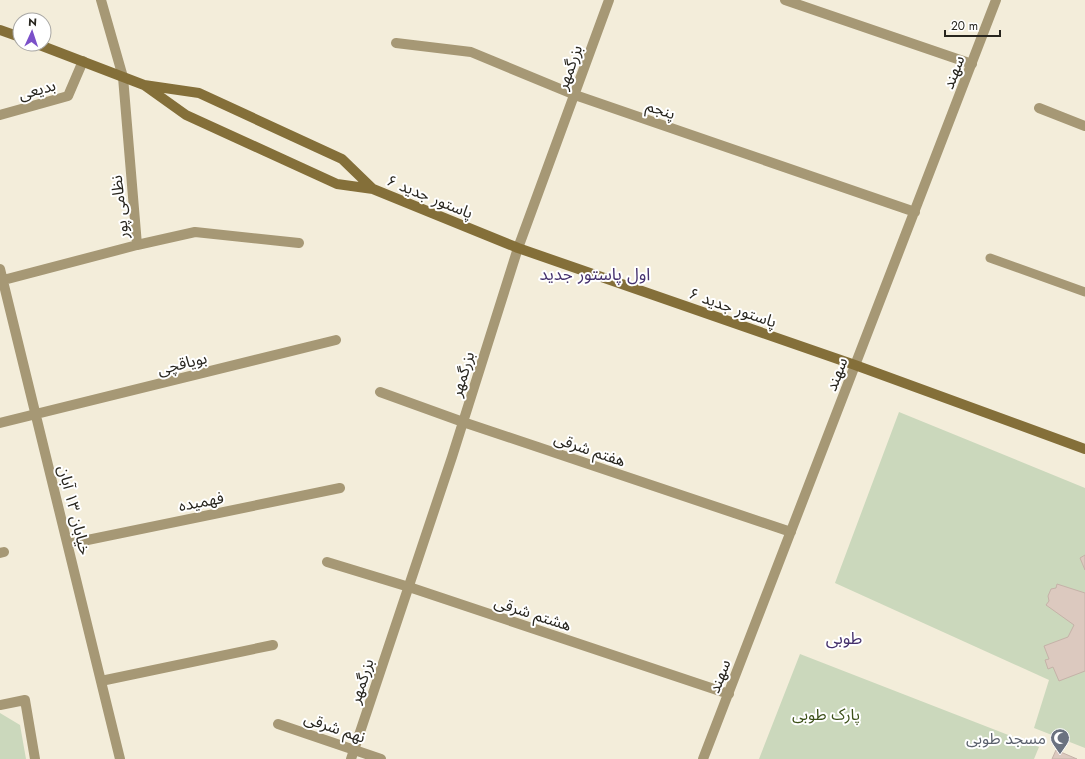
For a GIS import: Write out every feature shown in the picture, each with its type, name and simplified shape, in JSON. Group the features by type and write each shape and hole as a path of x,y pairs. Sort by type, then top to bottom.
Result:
{"main road":[{"path":"0,30 12,34"},
{"name":"پاستور جدید ۶","path":"52,50 144,85 199,93 342,159 373,189"},
{"name":"پاستور جدید ۶","path":"144,85 186,115 336,184 373,189 518,248 855,365 1085,449"}],"street":[{"name":"نظامی پور","path":"101,0 123,77 137,245 195,232 299,244"},
{"name":"بزرگمهر","path":"353,754 463,422 518,248 609,0"},
{"path":"785,0 972,64"},
{"name":"سهند","path":"704,759 996,0"},
{"name":"پنجم","path":"396,43 471,52 575,95 915,212"},
{"name":"بدیعی","path":"0,115 68,96 83,61"},
{"path":"1039,108 1085,126"},
{"path":"1,280 137,245"},
{"name":"خیابان ١٣ آبان","path":"0,269 1,280 36,414 120,759"},
{"name":"بویاقچی","path":"0,423 336,340"},
{"name":"هفتم شرقی","path":"380,392 463,422 791,532"},
{"name":"فهمیده","path":"68,544 340,488"},
{"name":"هشتم شرقی","path":"327,562 729,694"},
{"path":"101,681 273,645"},
{"path":"0,705 26,700 35,759"},
{"name":"نهم شرقی","path":"278,724 353,754 381,759"}],"lane":[{"path":"990,258 1085,292"}],"green space":[{"path":"899,412 1085,488 1085,748 1034,728 1049,680 835,583"},
{"name":"پارک طوبی","path":"800,654 1039,747 1034,759 759,759"},
{"path":"0,713 20,725 26,759 0,759"}],"building":[{"path":"1085,555 1085,570 1080,558"},
{"path":"1057,584 1085,593 1085,671 1059,681 1053,667 1048,669 1045,660 1049,659 1044,646 1068,637 1074,625 1046,605 1049,601 1048,596 1051,589 1056,588"},
{"name":"مسجد طوبی","path":"1056,750 1077,759 1052,759"}],"place":[{"name":"مسجد طوبی","path":"1060,755"}],"district":[{"name":"اول پاستور جدید","path":"595,274"},
{"name":"طوبی","path":"844,638"}]}
